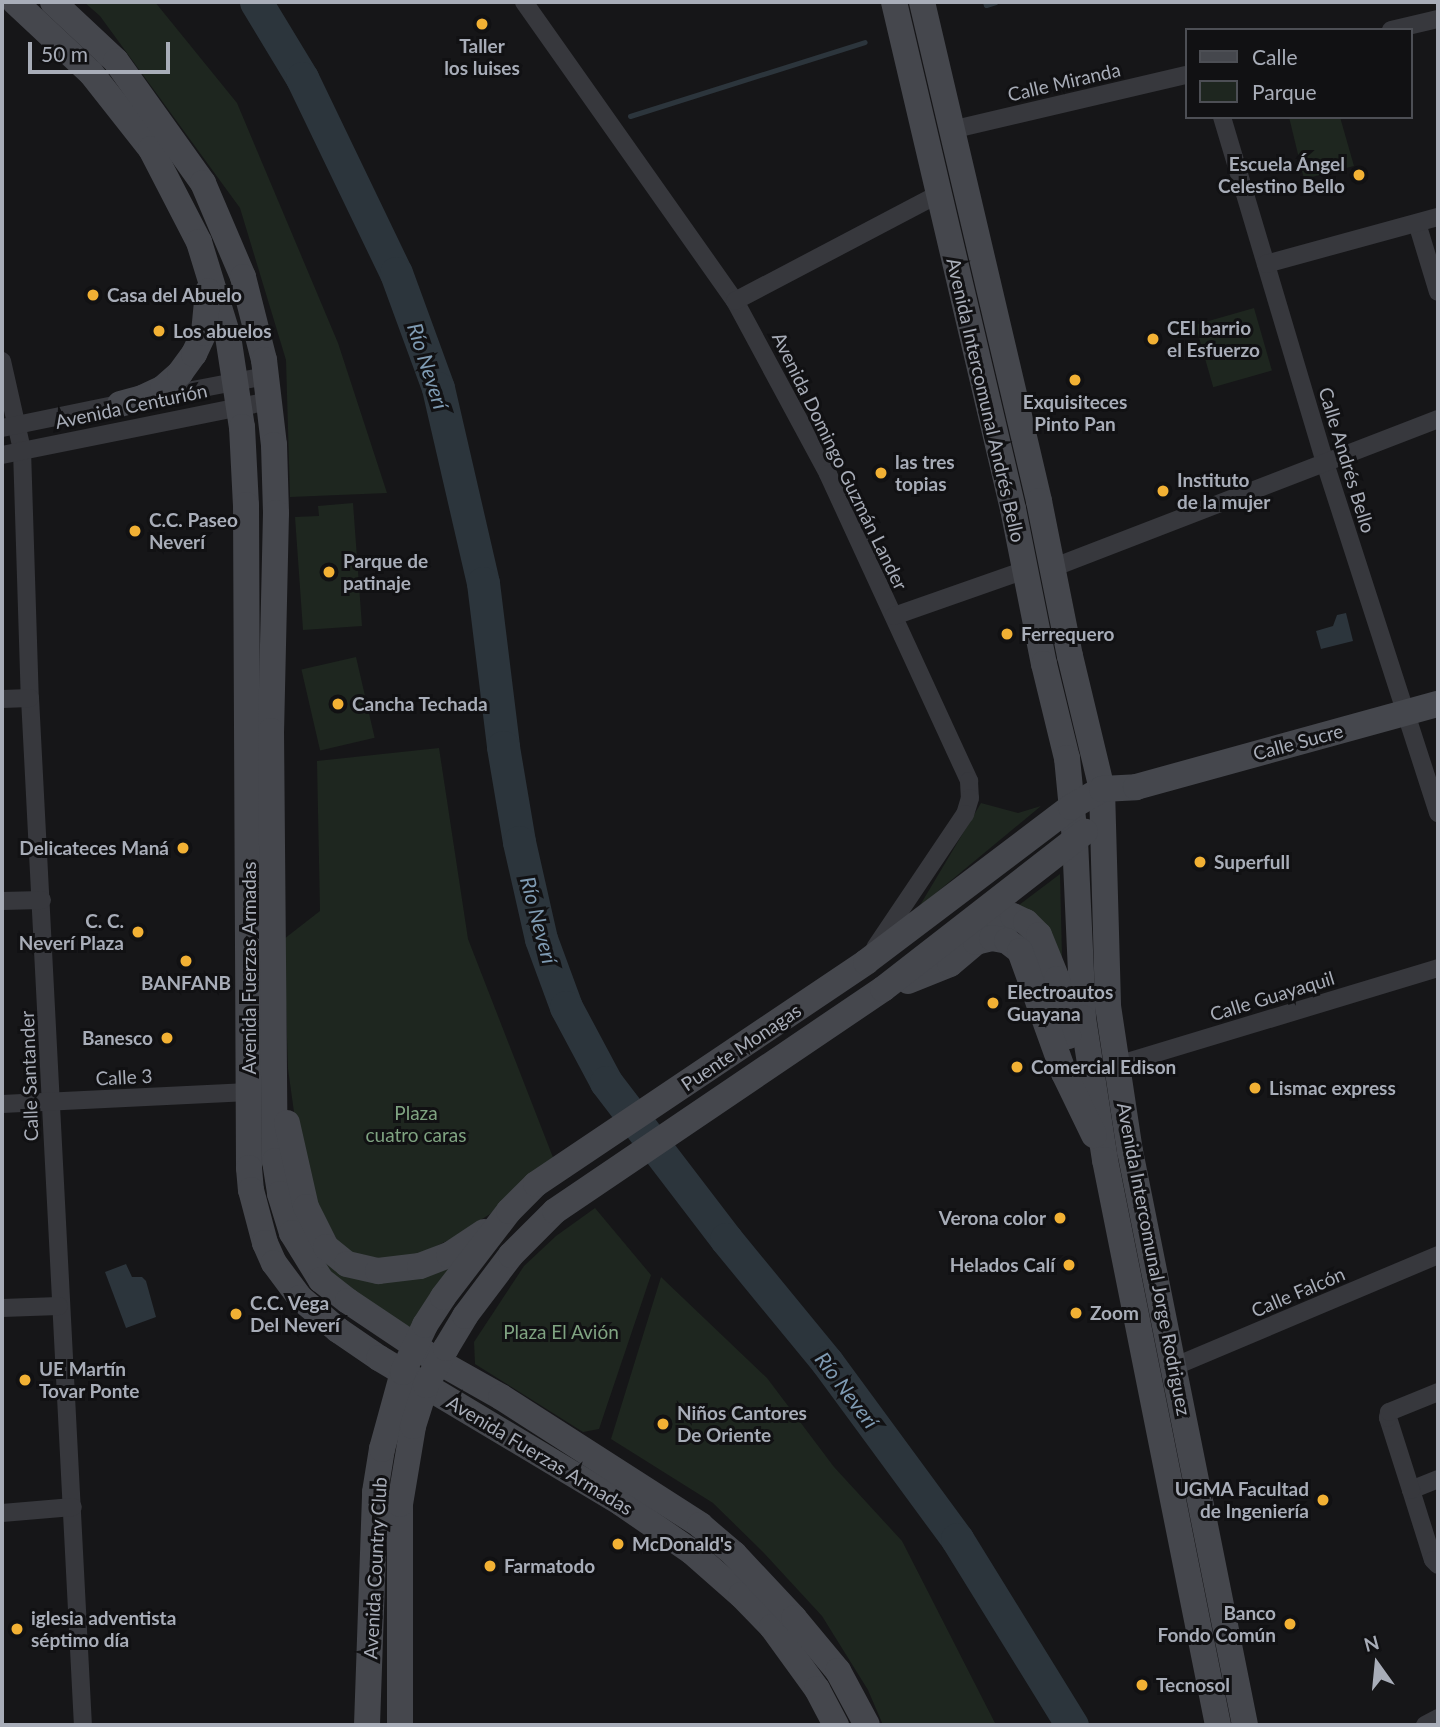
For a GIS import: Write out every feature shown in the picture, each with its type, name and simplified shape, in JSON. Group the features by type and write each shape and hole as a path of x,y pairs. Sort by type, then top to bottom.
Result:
{"street":[{"name":"Avenida Fuerzas Armadas","path":"15,2 91,73 137,127 164,172 205,261 228,336 238,394 246,505 251,1190 265,1243 274,1263 300,1298 320,1318 403,1372 621,1503 692,1552 741,1595 772,1627 817,1689 836,1725"},
{"name":"Avenida Fuerzas Armadas","path":"53,2 117,61 203,183 243,278 256,321 268,388 274,445 276,513 271,731 275,1161 280,1194 292,1233 321,1280 439,1362 501,1397 700,1525 734,1554 794,1618 838,1671 867,1725"},
{"name":"Avenida Domingo Guzmán Lander","path":"524,2 735,301 828,474 962,761 969,781 970,797 965,814 866,962"},
{"name":"Avenida Intercomunal Andrés Bello","path":"894,2 1067,758 1071,803"},
{"name":"Avenida Intercomunal Andrés Bello","path":"922,2 1102,789"},
{"path":"1400,28 1438,19"},
{"name":"Calle Miranda","path":"951,130 1184,75"},
{"name":"Calle Andrés Bello","path":"1223,119 1325,463 1438,813"},
{"path":"735,301 939,194"},
{"path":"1266,264 1438,217"},
{"path":"1417,223 1438,292"},
{"path":"120,404 163,388 180,373 194,354 208,314 205,261"},
{"name":"Calle Santander","path":"2,361 10,426 22,450 30,698 43,900 60,1306 83,1725"},
{"name":"Avenida Centurión","path":"2,455 268,388"},
{"name":"Avenida Centurión","path":"10,426 120,404 238,394 268,388"},
{"path":"1052,568 1438,419"},
{"path":"894,616 1025,570"},
{"path":"2,699 30,698"},
{"name":"Calle Sucre","path":"1147,783 1438,704"},
{"name":"Puente Monagas","path":"403,1372 443,1297 509,1211 536,1185 866,962 1071,803 1102,789 1147,783"},
{"name":"Puente Monagas","path":"426,1385 465,1317 511,1255 555,1211 759,1076 883,989 1147,783"},
{"name":"Avenida Intercomunal Jorge Rodriguez","path":"1102,789 1108,1006 1130,1152 1245,1725"},
{"name":"Avenida Intercomunal Jorge Rodriguez","path":"1071,803 1083,1018 1104,1156 1218,1725"},
{"path":"2,901 43,900"},
{"path":"982,914 1013,916 1026,922 1039,935 1057,979 1061,1022 1075,1052 1093,1073"},
{"path":"883,989 950,964 976,942 992,938 1007,941 1020,951 1064,1073 1104,1156"},
{"name":"Calle Guayaquil","path":"1093,1073 1438,968"},
{"path":"276,1069 306,1207 326,1247 347,1264 378,1271 420,1266 449,1255 475,1239 509,1211"},
{"name":"Calle 3","path":"2,1104 249,1092"},
{"name":"Calle Falcón","path":"1173,1367 1438,1255"},
{"path":"2,1308 60,1306"},
{"name":"Avenida Country Club","path":"367,1725 376,1492 384,1441 403,1372"},
{"name":"Avenida Country Club","path":"400,1725 400,1504 413,1426 426,1385"},
{"path":"1438,1392 1389,1412 1388,1418 1433,1560 1438,1565"},
{"path":"1410,1490 1438,1479"},
{"path":"2,1513 72,1507"},
{"path":"1426,1725 1438,1718"}],"green space":[{"path":"84,2 155,2 237,103 338,343 387,493 290,497 286,360 240,208 100,16"},
{"path":"1289,119 1341,119 1354,166 1304,179"},
{"path":"1254,308 1272,370 1213,387 1195,325"},
{"name":"Parque de patinaje","path":"353,503 362,626 303,630 295,517 319,516 318,506"},
{"name":"Cancha Techada","path":"356,657 375,738 320,750 301,670"},
{"name":"Plaza cuatro caras","path":"439,748 468,939 554,1160 490,1214 449,1240 415,1256 385,1259 354,1255 338,1242 317,1202 294,1112 288,1069 284,939 320,911 317,761"},
{"path":"981,803 1018,813 1041,806 919,907"},
{"path":"1060,874 1062,957 1019,905"},
{"name":"Plaza El Avión","path":"595,1208 651,1275 599,1429 583,1432 475,1364 474,1342 524,1266 556,1236"},
{"path":"302,1218 341,1269 455,1262 409,1336 329,1279"},
{"path":"661,1277 767,1378 834,1467 902,1541 996,1725 883,1725 868,1690 822,1616 763,1552 713,1503 611,1439"}],"shaded area":[{"path":"1346,613 1353,641 1321,649 1316,631 1333,626 1337,615"},
{"path":"126,1264 132,1277 142,1277 146,1281 156,1317 126,1328 105,1272"}],"waterway":[{"name":"Río Neverí","path":"256,2 302,78 396,273 438,388 483,583 503,747 519,842 541,939 566,1007 606,1082 726,1239 827,1362 957,1539 1072,1725"},
{"path":"985,2 986,5 996,2"},
{"path":"630,116 865,42"}],"place":[{"name":"Taller los luises","path":"482,24"},
{"name":"Escuela Ángel Celestino Bello","path":"1359,175"},
{"name":"Casa del Abuelo","path":"93,295"},
{"name":"Los abuelos","path":"159,331"},
{"name":"CEI barrio el Esfuerzo","path":"1153,339"},
{"name":"Exquisiteces Pinto Pan","path":"1075,380"},
{"name":"las tres topias","path":"881,473"},
{"name":"Instituto de la mujer","path":"1163,491"},
{"name":"C.C. Paseo Neverí","path":"135,531"},
{"name":"Parque de patinaje","path":"329,572"},
{"name":"Ferrequero","path":"1007,634"},
{"name":"Cancha Techada","path":"338,704"},
{"name":"Delicateces Maná","path":"183,848"},
{"name":"Superfull","path":"1200,862"},
{"name":"C. C. Neverí Plaza","path":"138,932"},
{"name":"BANFANB","path":"186,961"},
{"name":"Electroautos Guayana","path":"993,1003"},
{"name":"Banesco","path":"167,1038"},
{"name":"Comercial Edison","path":"1017,1067"},
{"name":"Lismac express","path":"1255,1088"},
{"name":"Verona color","path":"1060,1218"},
{"name":"Helados Calí","path":"1069,1265"},
{"name":"Zoom","path":"1076,1313"},
{"name":"C.C. Vega Del Neverí","path":"236,1314"},
{"name":"UE Martín Tovar Ponte","path":"25,1380"},
{"name":"Niños Cantores De Oriente","path":"663,1424"},
{"name":"UGMA Facultad de Ingeniería","path":"1323,1500"},
{"name":"McDonald's","path":"618,1544"},
{"name":"Farmatodo","path":"490,1566"},
{"name":"Banco Fondo Común","path":"1290,1624"},
{"name":"iglesia adventista séptimo día","path":"17,1629"},
{"name":"Tecnosol","path":"1142,1685"}]}
